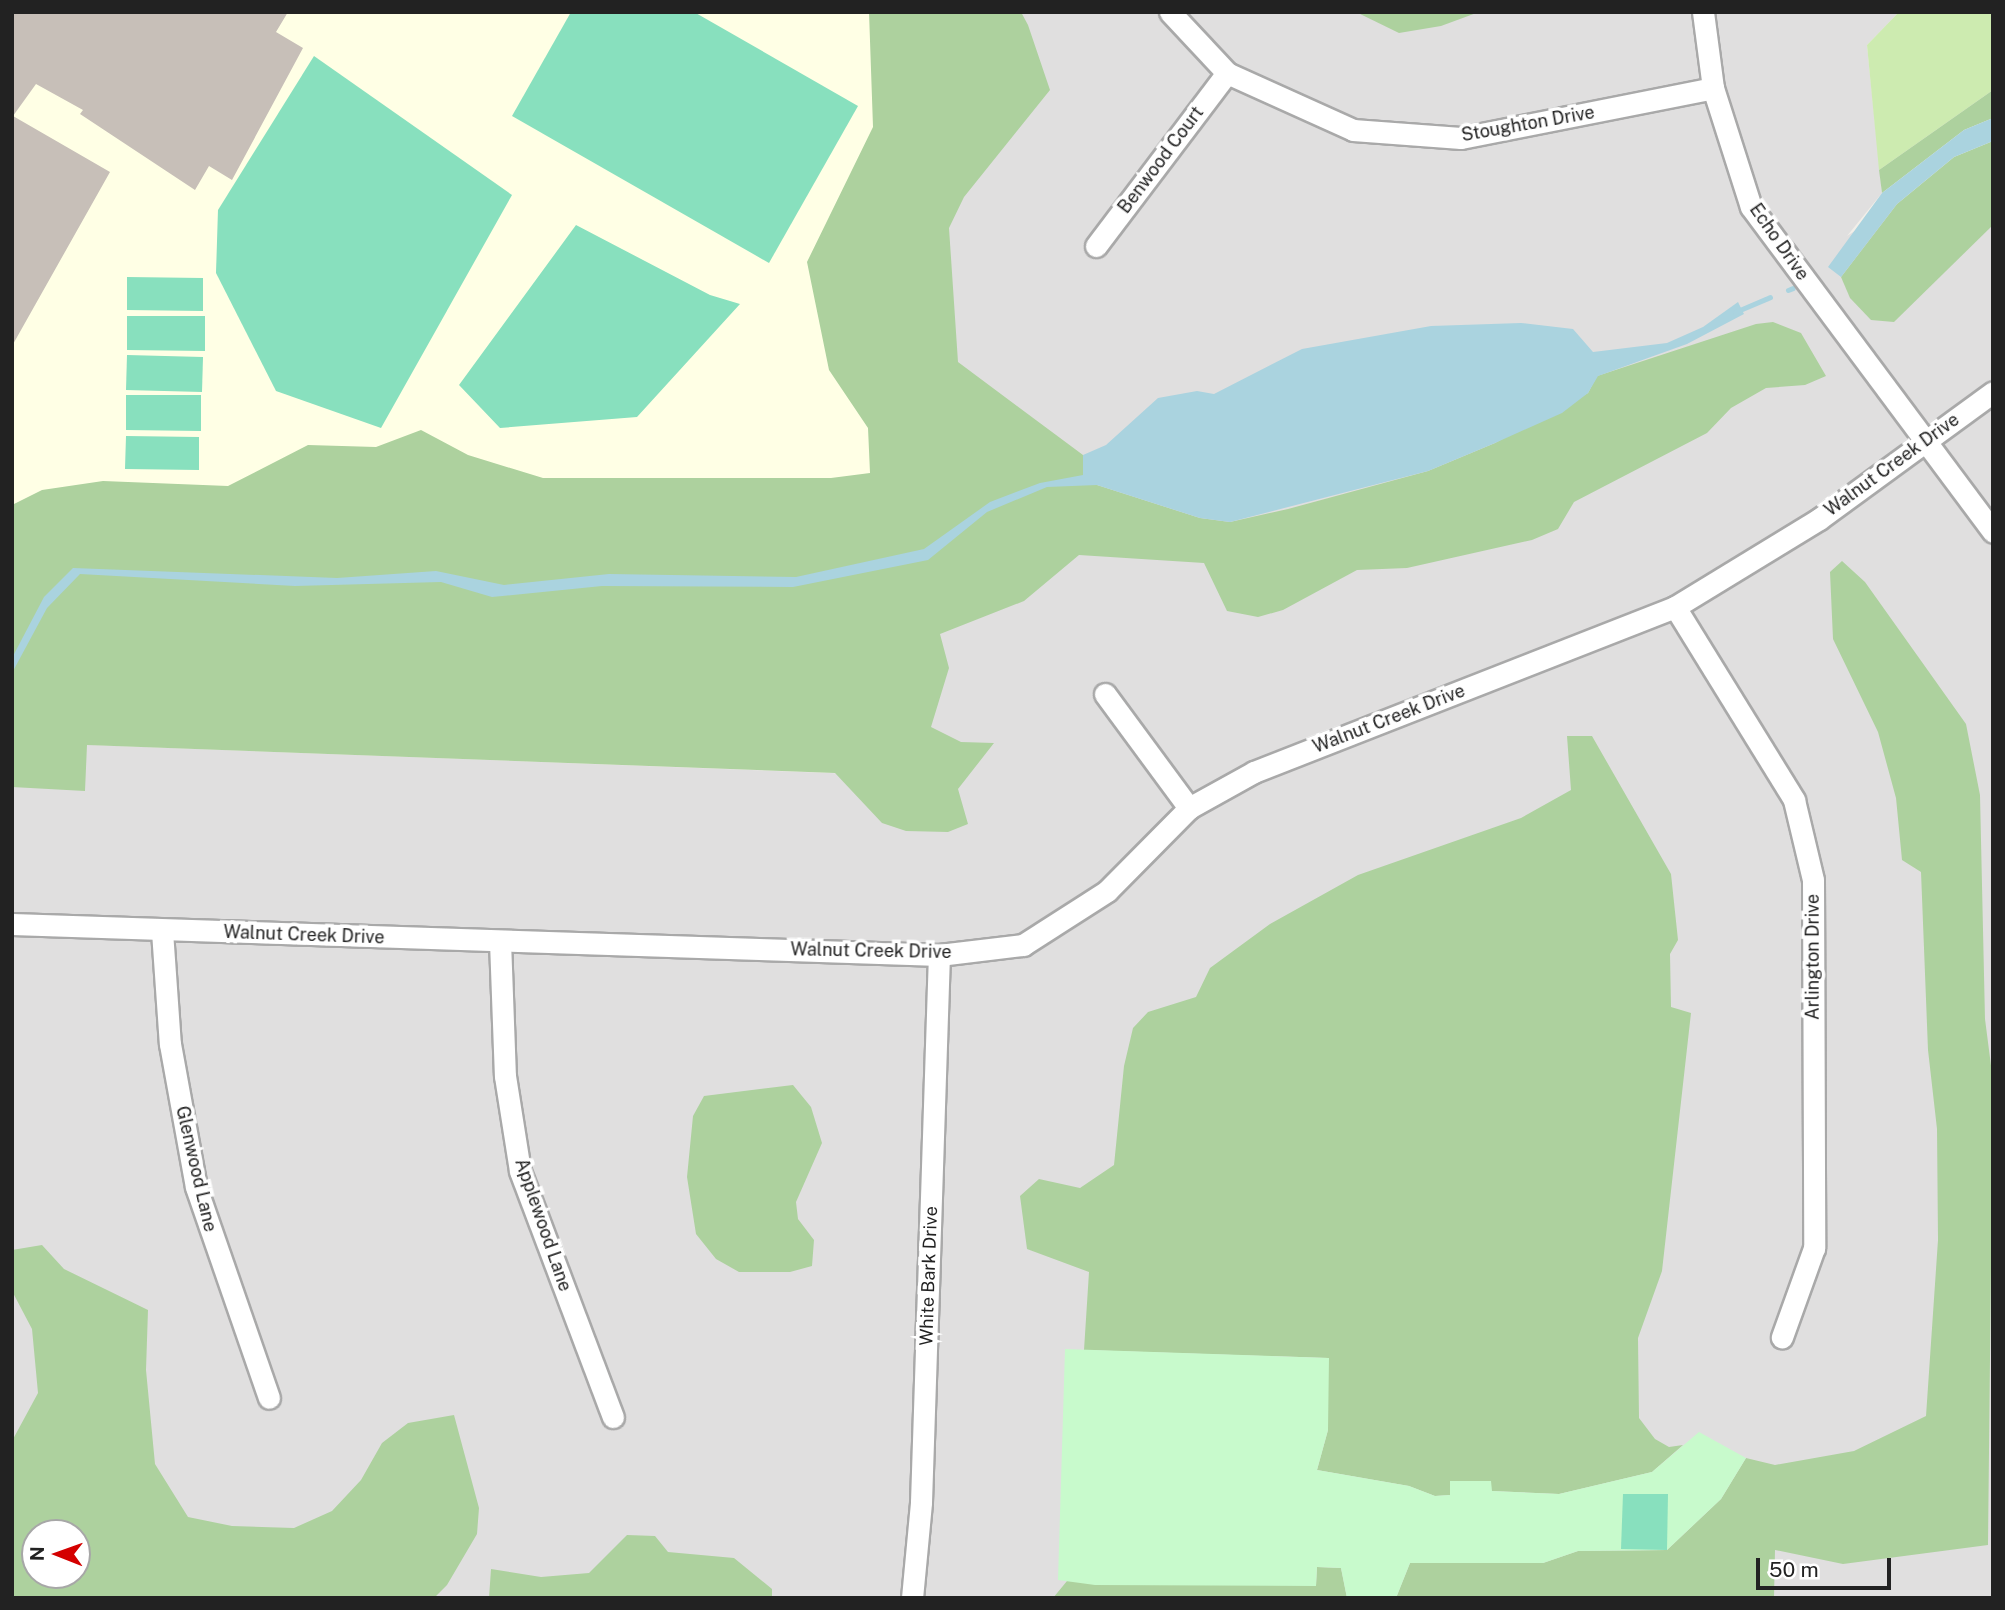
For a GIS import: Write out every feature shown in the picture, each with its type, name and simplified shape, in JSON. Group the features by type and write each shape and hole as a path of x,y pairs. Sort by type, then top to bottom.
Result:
{"street":[{"name":"Stoughton Drive","path":"1170,12 1227,73 1353,130 1461,138 1713,88"},
{"name":"Echo Drive","path":"1703,12 1713,88 1751,207 1993,532"},
{"name":"Benwood Court","path":"1096,246 1227,73"},
{"name":"Walnut Creek Drive","path":"12,924 939,955 1023,945 1107,891 1189,808 1254,772 1675,607 1819,519 1993,392"},
{"name":"Arlington Drive","path":"1675,607 1794,800 1813,880 1814,1248 1783,1337"},
{"path":"1105,694 1189,808"},
{"name":"Glenwood Lane","path":"162,931 170,1044 196,1187 269,1398"},
{"name":"Applewood Lane","path":"500,942 505,1076 520,1171 613,1416"},
{"name":"White Bark Drive","path":"912,1598 921,1502 939,955"}],"shaded area":[{"path":"12,12 890,12 886,628 12,593"},
{"path":"890,12 1899,12 1867,45 1882,193 1847,236 1993,141 1993,1598 12,1598 12,742 883,775"}],"green space":[{"path":"571,12 694,12 858,106 769,263 512,116"},
{"path":"869,12 1021,12 1028,25 1050,90 964,197 949,228 958,362 1083,455 1083,485 1097,485 1200,518 1230,522 1288,509 1428,471 1495,443 1588,393 1597,376 1756,324 1773,322 1801,333 1826,376 1805,385 1766,388 1731,408 1707,433 1574,502 1558,529 1532,540 1407,568 1357,570 1283,610 1258,617 1227,611 1204,563 1079,555 1024,601 940,634 949,668 931,727 961,742 994,743 958,789 968,824 948,832 906,831 882,823 835,773 87,745 85,791 12,787 12,505 42,490 103,481 228,486 308,445 376,447 421,430 468,455 543,478 831,478 870,473 868,428 829,370 807,262 873,127"},
{"path":"1356,12 1479,12 1441,26 1399,33"},
{"path":"1899,12 1993,12 1993,90 1879,170 1867,45"},
{"path":"314,56 512,195 381,428 276,391 216,273 218,210"},
{"path":"1993,90 1993,118 1964,130 1882,193 1879,170"},
{"path":"1993,141 1993,225 1894,322 1871,320 1850,298 1841,277 1897,204 1954,157"},
{"path":"576,225 710,295 740,304 637,417 500,428 459,385"},
{"path":"127,277 203,278 203,311 127,310"},
{"path":"127,316 205,316 205,351 127,350"},
{"path":"127,355 203,357 202,392 126,390"},
{"path":"126,395 201,395 201,431 126,430"},
{"path":"126,436 199,437 199,470 125,469"},
{"path":"1842,561 1865,582 1966,724 1980,795 1985,1019 1993,1081 1988,1545 1843,1564 1775,1550 1774,1598 1396,1598 1410,1563 1543,1563 1578,1551 1667,1550 1721,1499 1746,1458 1775,1465 1854,1451 1926,1416 1938,1240 1937,1129 1928,1050 1921,872 1902,860 1896,798 1878,732 1833,639 1830,572"},
{"path":"1567,736 1592,736 1671,874 1678,940 1670,954 1671,1007 1691,1013 1662,1271 1638,1338 1639,1418 1655,1439 1669,1447 1683,1445 1652,1472 1559,1494 1491,1491 1491,1481 1450,1481 1450,1495 1435,1496 1409,1486 1317,1470 1328,1430 1328,1358 1084,1350 1089,1272 1027,1249 1020,1196 1039,1179 1080,1188 1114,1165 1124,1066 1133,1028 1148,1012 1196,997 1210,968 1270,924 1358,875 1521,818 1571,790"},
{"path":"793,1085 811,1107 822,1143 796,1202 798,1219 814,1240 812,1266 790,1272 739,1272 716,1259 696,1234 687,1177 693,1116 704,1096"},
{"path":"42,1245 64,1269 148,1310 146,1370 155,1464 188,1517 232,1526 294,1528 332,1511 361,1480 382,1443 408,1423 454,1415 479,1508 477,1534 447,1585 434,1598 12,1598 12,1441 38,1393 32,1329 12,1291 12,1250"},
{"path":"1065,1349 1329,1358 1328,1430 1317,1470 1409,1486 1435,1496 1450,1495 1450,1481 1491,1481 1492,1491 1559,1494 1652,1472 1699,1432 1746,1458 1721,1499 1667,1550 1578,1551 1543,1563 1410,1563 1396,1598 1347,1598 1341,1568 1317,1567 1316,1586 1095,1585 1058,1580"},
{"path":"1623,1494 1668,1494 1667,1550 1621,1549"},
{"path":"627,1535 655,1536 668,1552 734,1558 772,1589 772,1598 489,1598 491,1569 541,1577 589,1573"},
{"path":"1317,1567 1341,1568 1347,1598 1053,1598 1067,1581 1316,1585"}],"water":[{"path":"1993,118 1993,141 1954,157 1897,204 1841,277 1828,267 1882,193 1964,130"},
{"path":"1738,302 1744,314 1687,344 1598,376 1588,393 1562,413 1495,443 1428,471 1230,522 1200,518 1097,485 1047,487 987,512 928,560 793,587 602,586 492,597 441,582 295,586 80,574 47,608 12,673 12,658 44,597 73,568 337,578 436,571 504,585 609,574 796,577 924,549 990,502 1040,483 1083,475 1083,455 1106,445 1158,398 1197,391 1214,394 1302,349 1431,326 1521,323 1573,329 1593,352 1667,343 1703,327"}],"building":[{"path":"12,12 288,12 276,32 303,48 232,180 209,166 195,190 80,114 83,110 36,84 13,116 110,172 12,346"}],"waterway":[{"path":"1788,290 1793,288"},
{"path":"1735,312 1770,297"}]}
